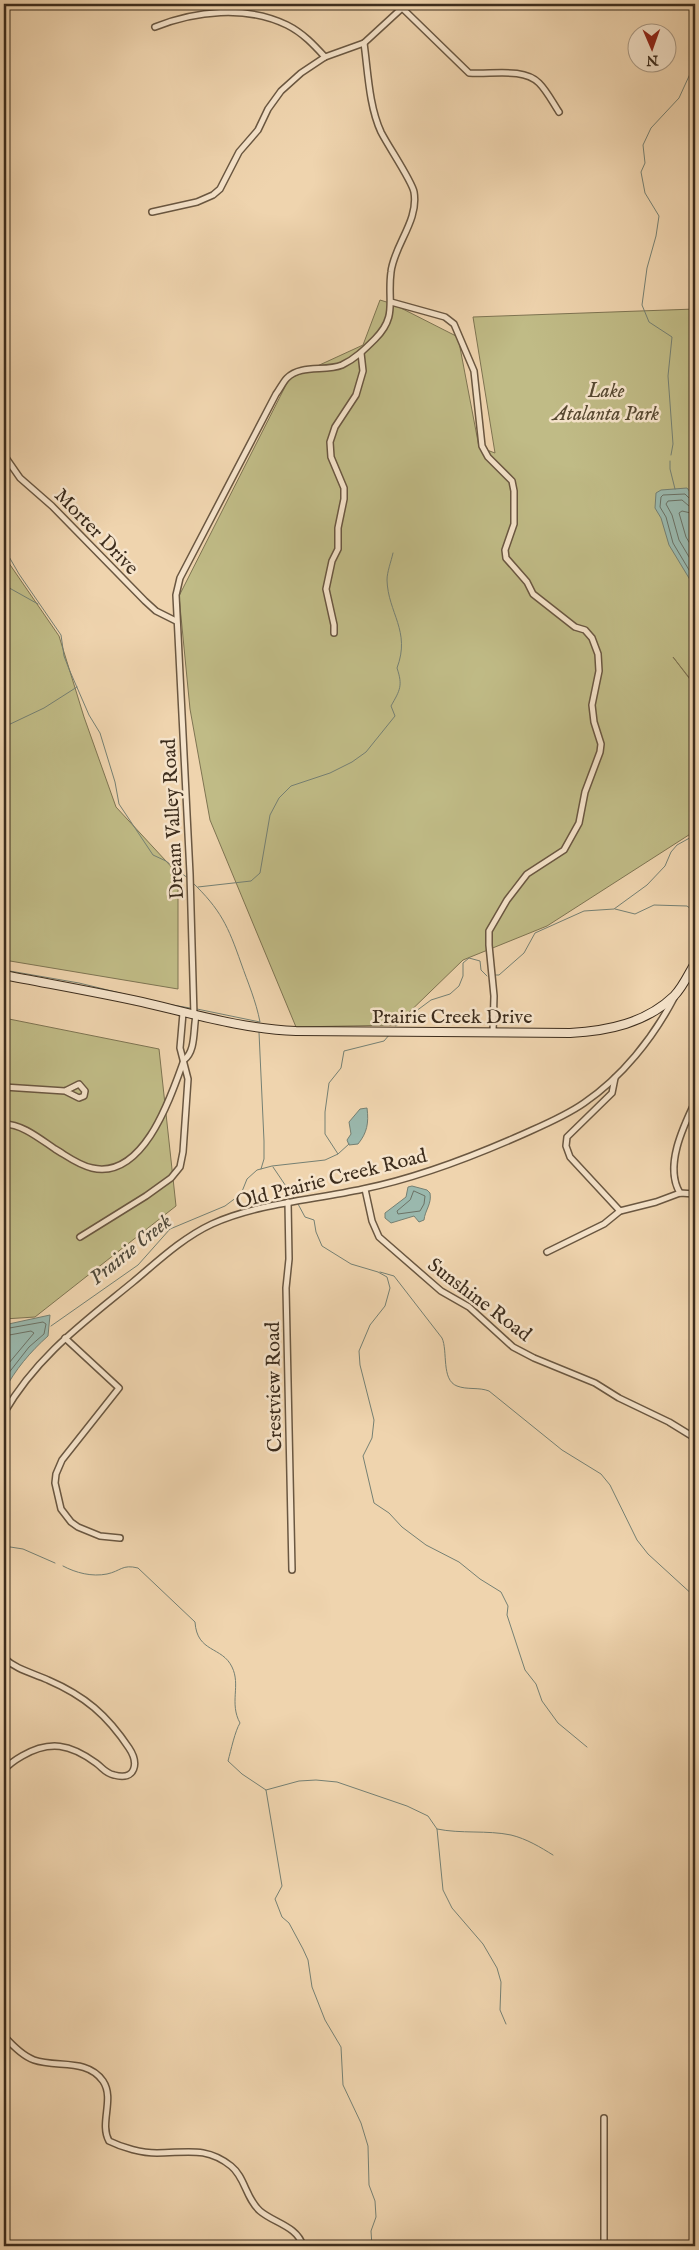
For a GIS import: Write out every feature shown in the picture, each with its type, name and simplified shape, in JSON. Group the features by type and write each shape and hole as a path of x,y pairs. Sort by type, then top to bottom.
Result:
{"main road":[{"name":"Prairie Creek Drive","path":"4,975 81,989 233,1025 285,1030 570,1033 597,1031 622,1026 661,1006 675,995 695,962"}],"street":[{"path":"152,212 197,202 213,195 220,189 239,152 258,130 268,109 281,91 301,73 325,57 364,43 400,6 469,73 529,76 538,82 559,112"},
{"path":"155,27 178,18 204,14 234,12 259,16 293,29 305,37 325,57"},
{"name":"Dream Valley Road","path":"4,1124 12,1124 26,1130 78,1164 94,1169 111,1168 128,1160 144,1147 154,1132 184,1060 189,1056 192,1048 195,1016 190,874 176,595 180,578 276,394 288,377 300,371 341,365 361,353 384,329 390,314 391,272 394,258 410,223 414,208 414,191 381,131 374,108 364,43"},
{"path":"391,302 445,317 454,324 474,371 482,446 488,457 512,481 514,491 514,524 506,550 506,558 538,598 574,627 585,630 592,638 598,654 599,671 592,705 594,722 601,744 600,752 585,792 579,823 564,850 527,874 507,900 490,930 489,945 494,996 493,1032"},
{"path":"334,633 326,589 332,561 338,549 338,528 344,499 340,477 331,457 330,442 335,426 356,396 363,371 361,353"},
{"name":"Morter Drive","path":"4,455 20,478 52,506 145,601 156,610 176,621"},
{"name":"Old Prairie Creek Road","path":"4,1412 18,1388 65,1338 165,1255 196,1233 234,1216 288,1202 365,1189 413,1176 482,1152 550,1122 584,1103 615,1077 664,1018 675,995"},
{"path":"80,1237 146,1196 171,1178 180,1167 183,1152 188,1079 180,1048 183,1013"},
{"path":"615,1077 612,1093 567,1137 566,1146 570,1157 620,1211"},
{"path":"4,1087 65,1090"},
{"path":"680,1193 675,1184 674,1168 677,1150 695,1102"},
{"name":"Sunshine Road","path":"365,1189 372,1221 379,1237 441,1291 469,1307 506,1341 534,1358 594,1383 619,1398 669,1422 695,1438"},
{"path":"547,1252 604,1224 620,1211 656,1202 680,1193 695,1194"},
{"name":"Crestview Road","path":"288,1202 289,1259 286,1288 292,1570"},
{"path":"65,1338 119,1388 62,1460 58,1466 55,1483 62,1508 71,1522 100,1536 120,1538"},
{"path":"4,1658 22,1670 48,1680 101,1711 118,1730 136,1760 132,1772 126,1776 116,1776 106,1772 97,1763 74,1750 46,1745 33,1749 13,1761 4,1770"},
{"path":"4,2036 33,2060 81,2066 93,2072 103,2081 107,2092 106,2134 109,2141 125,2147 155,2153 200,2151 214,2156 232,2167 254,2205 261,2212 298,2235 303,2246"},
{"path":"604,2118 604,2246"}],"green space":[{"name":"Lake Atalanta Park","path":"380,300 393,304 458,337 479,447 495,453 473,317 695,309 695,685 673,657 695,686 695,831 547,926 463,960 396,1025 296,1027 210,820 190,709 179,596 289,379 363,345"},
{"path":"4,556 59,636 84,717 116,807 178,874 178,989 4,960"},
{"path":"4,1018 159,1049 176,1206 35,1317 4,1319"}],"water":[{"path":"687,488 695,498 695,588 669,545 661,518 655,508 656,493 661,490"},
{"path":"367,1108 368,1118 365,1132 358,1144 349,1145 347,1140 351,1134 349,1122 360,1109"},
{"path":"412,1186 427,1190 430,1193 430,1200 424,1220 419,1222 414,1216 391,1223 385,1218 385,1213 406,1197 408,1187"},
{"path":"50,1315 48,1336 23,1362 4,1391 4,1325"}],"waterway":[{"path":"671,455 673,444 668,376 672,337 649,322 642,305 647,268 656,236 659,216 645,193 641,172 645,163 643,145 651,128 679,98 695,63"},
{"path":"670,461 675,489"},
{"path":"4,548 19,574 61,635 64,656 69,669 89,715 100,733 115,782 119,804 153,855 166,861 189,879"},
{"path":"198,887 251,881 260,873 270,815 279,798 291,786 330,773 352,762 366,752 395,716 391,706 400,688 397,668 401,655 401,643 398,622 388,592 388,570 393,553"},
{"path":"4,585 38,604"},
{"path":"4,727 44,708 77,687"},
{"name":"Prairie Creek","path":"495,975 499,975 524,953 535,933 584,911 614,909 647,885 665,866 671,852 677,845 695,835"},
{"path":"192,882 210,901 223,919 252,992 260,1022 197,1009"},
{"path":"615,909 635,914 654,905 687,906 695,912"},
{"name":"Prairie Creek","path":"396,1026 431,1000 450,994 459,986 463,976 463,963 469,958 480,961 481,970 487,976"},
{"path":"4,970 79,983 157,1002"},
{"path":"161,1003 190,1008"},
{"path":"259,1032 264,1141 264,1159 261,1169"},
{"name":"Prairie Creek","path":"51,1326 138,1265 170,1229 225,1206 241,1194 247,1179 257,1170 272,1166 325,1160 338,1154 325,1134 325,1112 329,1083 341,1068 344,1051 384,1041 390,1034"},
{"path":"338,1154 349,1144"},
{"path":"273,1167 294,1198"},
{"path":"298,1204 305,1217 314,1220 316,1232 322,1246 351,1264 378,1272 387,1277 390,1288 385,1306 370,1325 359,1351 360,1365 374,1420 372,1438 363,1456 374,1503 389,1513 402,1527 426,1545 459,1562 480,1579 501,1592 508,1606 507,1615 525,1670 536,1684 542,1701 558,1723 587,1747"},
{"path":"380,1272 394,1276 442,1338 447,1372 452,1383 461,1387 489,1391 562,1450 601,1474 610,1485 637,1540 648,1554 695,1597"},
{"path":"4,1546 23,1549 55,1563"},
{"path":"63,1566 73,1571 90,1575 112,1573 125,1567 138,1568 195,1622 200,1639 228,1660 232,1667 235,1681 235,1708 240,1723 228,1761 242,1774 266,1790 282,1886 275,1899 282,1917 289,1923 308,1960 312,1987 325,2020 341,2047 343,2085 361,2123 368,2146 369,2185 375,2201 376,2217 371,2231 372,2246"},
{"path":"266,1790 299,1781 337,1782 407,1806 428,1816 437,1829 443,1890 452,1908 483,1944 497,1968 501,1982 500,2010 506,2024"},
{"path":"437,1829 511,1835 528,1841 553,1855"}]}
